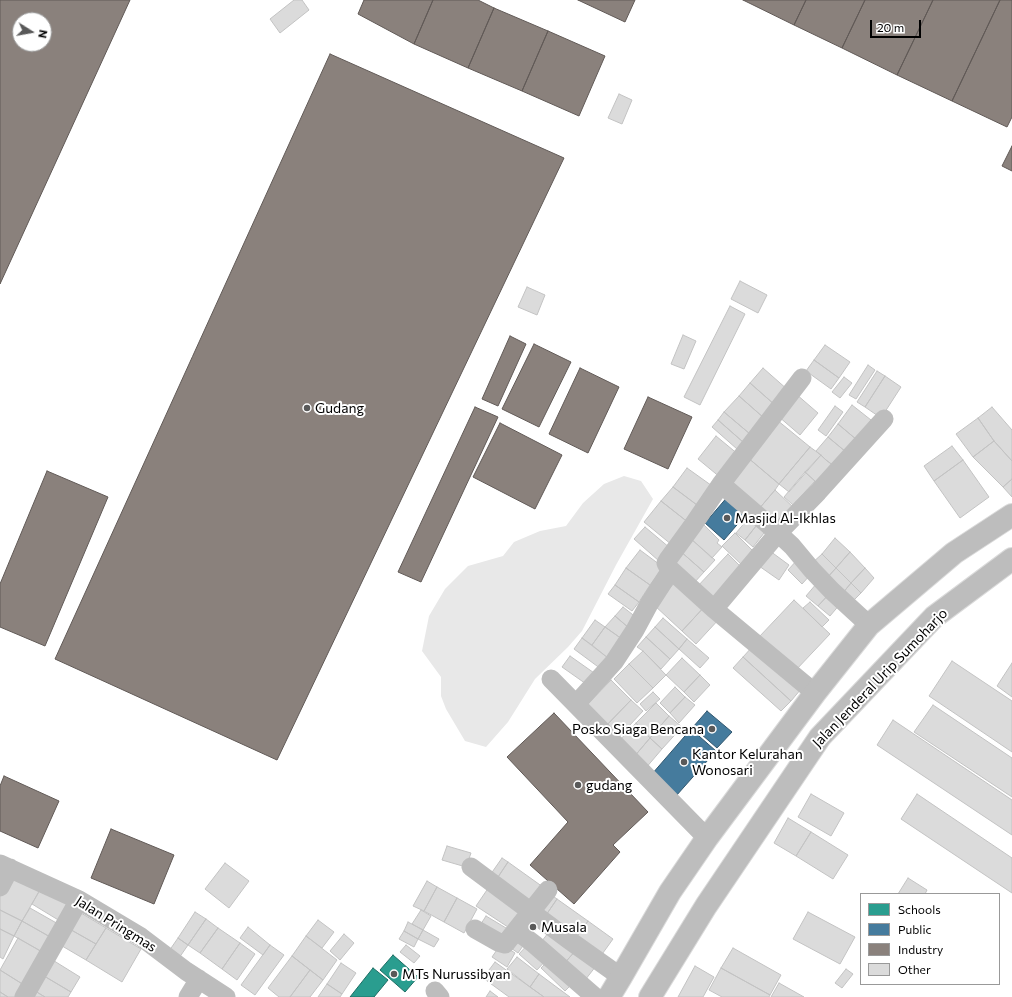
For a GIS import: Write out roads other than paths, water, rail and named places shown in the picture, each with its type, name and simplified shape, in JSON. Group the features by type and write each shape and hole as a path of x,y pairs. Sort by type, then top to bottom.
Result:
{"highway":[{"path":"609,997 670,892 707,838 814,693 869,625 954,553 1012,515"},
{"name":"Jalan Jenderal Urip Sumoharjo","path":"650,997 706,906 820,737 934,617 1012,559"}],"street":[{"path":"802,378 721,484 666,563 671,570 714,609 814,693"},
{"path":"720,602 778,533 818,492 884,419"},
{"path":"721,484 792,546 812,570 869,625"},
{"path":"576,704 614,662 671,570"},
{"path":"551,679 707,838"},
{"path":"0,887 5,866"},
{"name":"Jalan Pringmas","path":"5,866 79,900 141,937 186,971 226,997"},
{"path":"471,866 621,977"},
{"path":"475,929 498,942 505,944 517,931 548,890"},
{"path":"24,997 79,900"},
{"path":"517,931 595,997"},
{"path":"188,997 198,979"}],"place":[{"name":"Gudang","path":"307,408"},
{"name":"Masjid Al-Ikhlas","path":"727,518"},
{"name":"Posko Siaga Bencana","path":"712,729"},
{"name":"Kantor Kelurahan Wonosari","path":"684,762"},
{"name":"gudang","path":"578,785"},
{"name":"Musala","path":"533,927"},
{"name":"MTs Nurussibyan","path":"394,974"}]}
